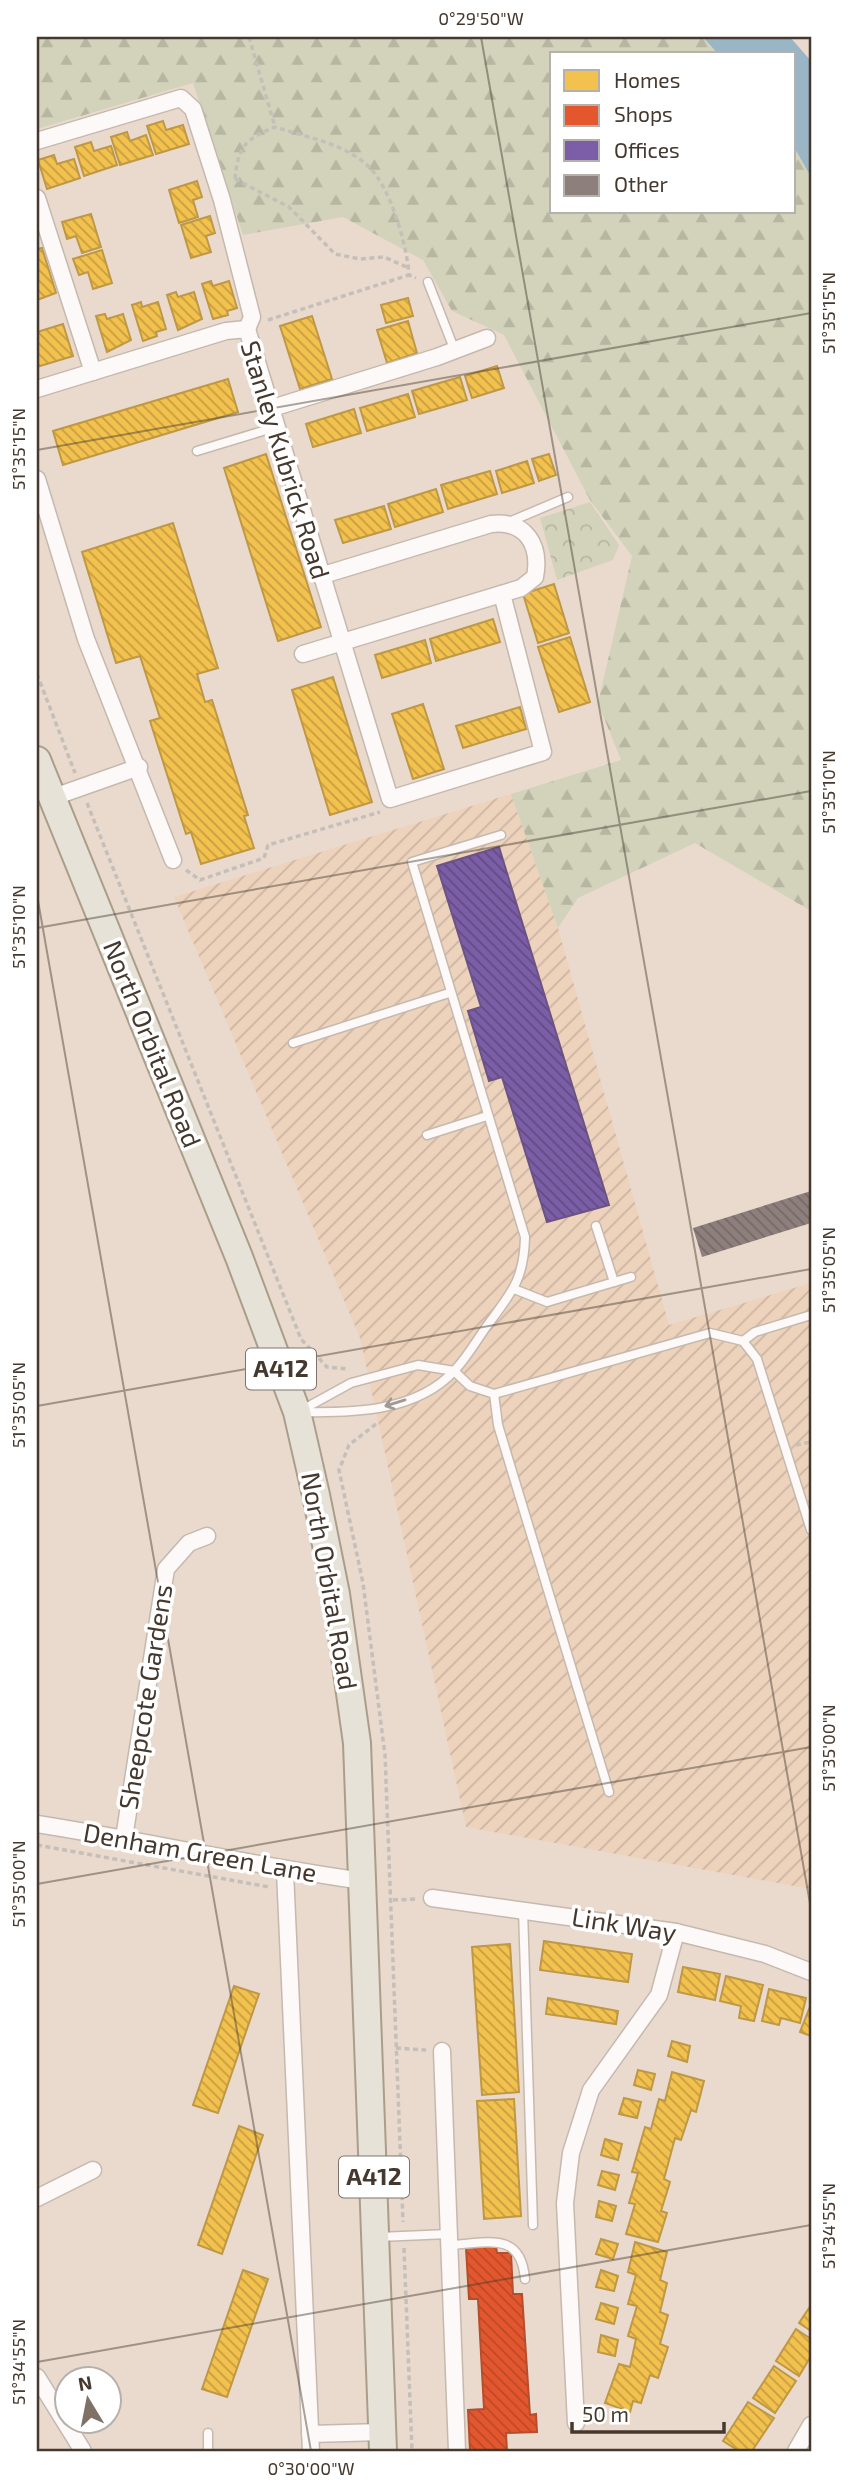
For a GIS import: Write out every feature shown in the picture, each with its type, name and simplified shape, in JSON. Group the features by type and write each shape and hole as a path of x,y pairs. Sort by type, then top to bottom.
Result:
{"main road":[{"name":"North Orbital Road","path":"37,760 48,799 239,1257 297,1412 336,1594 357,1743 370,2047 382,2442"}],"street":[{"path":"37,141 181,98 193,109 222,200 252,317 247,329"},
{"path":"37,198 93,372"},
{"name":"Stanley Kubrick Road","path":"37,389 226,331 247,329 269,409 390,800"},
{"path":"269,409 455,351 487,338"},
{"path":"37,479 41,503 86,639 139,767 173,860"},
{"path":"303,654 521,588 535,577 538,561 533,546 522,530 509,522 491,524 320,576"},
{"path":"390,800 543,752 502,594"},
{"path":"48,799 139,767"},
{"name":"Sheepcote Gardens","path":"124,1838 166,1569 189,1543 207,1536"},
{"name":"Denham Green Lane","path":"37,1824 124,1838 285,1871 364,1891"},
{"path":"285,1871 311,2451"},
{"name":"Link Way","path":"432,1898 676,1932 765,1954 811,1972"},
{"path":"576,2423 565,2203 571,2153 591,2090 659,1995 676,1932"},
{"path":"442,2051 457,2451"},
{"path":"37,2198 93,2170"},
{"path":"37,2377 83,2451"},
{"path":"796,2451 811,2425"},
{"path":"310,2434 382,2442"}],"lane":[{"path":"428,282 455,351"},
{"path":"197,451 276,427"},
{"path":"509,522 568,498"},
{"path":"297,1412 360,1413 429,1392 454,1371 514,1289 524,1262 525,1237 449,993 412,862 501,835"},
{"path":"293,1043 449,993"},
{"path":"427,1135 487,1116"},
{"path":"596,1226 614,1282"},
{"path":"514,1289 547,1303 631,1277"},
{"path":"743,1341 755,1332 811,1315"},
{"path":"297,1412 351,1383 418,1365 454,1371 470,1386 494,1394 710,1333 743,1341 757,1359 811,1530"},
{"path":"494,1394 499,1425 609,1792"},
{"path":"523,1910 533,2225"},
{"path":"376,2238 499,2243 516,2248 523,2258 525,2279"},
{"path":"208,2433 208,2451"}],"path":[{"path":"249,37 275,127"},
{"path":"222,200 235,179 240,150 257,135 275,127 340,148 371,169 401,230 409,275"},
{"path":"235,179 289,207 335,254 360,258 384,257 408,268"},
{"path":"247,329 308,306 339,300 409,275 428,282"},
{"path":"37,674 301,1339 327,1367 357,1370"},
{"path":"173,860 200,880 264,858 268,845 381,812 390,800"},
{"path":"339,1470 349,1445 370,1426 380,1423"},
{"path":"37,1845 286,1890"},
{"path":"364,1891 432,1898"},
{"path":"370,2047 442,2051"}],"shaded area":[{"path":"511,794 558,928 669,1325 811,1283 811,1889 466,1827 360,1338 174,897"}],"green space":[{"path":"37,37 703,37 716,52 550,52 550,214 796,214 796,151 811,177 811,911 695,843 578,898 558,928 511,794 621,760 598,703 632,556 590,500 504,335 452,311 423,260 343,217 243,235 193,83 37,129"},
{"path":"590,502 619,545 613,560 557,580 540,518"}],"water":[{"path":"703,37 790,37 811,61 811,177 796,151 796,52 716,52"}],"building: Homes":[{"path":"163,121 166,130 183,125 189,144 156,154 147,126"},
{"path":"127,132 130,141 146,135 153,155 120,165 111,137"},
{"path":"91,142 94,151 111,146 117,165 84,176 75,147"},
{"path":"54,155 57,164 74,159 80,178 47,189 38,160"},
{"path":"197,181 202,197 193,200 198,217 179,223 169,190"},
{"path":"91,214 101,247 82,253 76,236 67,239 62,222"},
{"path":"210,216 215,233 206,236 211,252 191,258 181,225"},
{"path":"42,248 56,293 37,300 37,249"},
{"path":"102,250 112,283 93,289 88,272 79,275 73,259"},
{"path":"211,281 213,286 229,281 237,308 227,311 228,315 213,319 202,284"},
{"path":"176,292 178,297 194,292 202,319 178,330 167,295"},
{"path":"408,298 413,316 386,323 381,305"},
{"path":"141,302 142,307 158,302 166,329 143,341 132,305"},
{"path":"105,314 107,319 123,314 131,340 107,352 96,316"},
{"path":"312,316 332,379 300,389 280,326"},
{"path":"408,321 417,353 387,363 377,330"},
{"path":"63,324 73,356 37,367 37,332"},
{"path":"497,366 504,388 472,398 465,376"},
{"path":"460,377 467,400 419,414 412,391"},
{"path":"228,379 238,412 63,465 53,431"},
{"path":"408,394 415,417 367,431 360,408"},
{"path":"354,409 361,433 313,447 306,424"},
{"path":"266,454 321,627 278,641 224,468"},
{"path":"549,454 556,475 539,481 532,459"},
{"path":"527,461 534,483 502,493 496,471"},
{"path":"490,471 497,494 448,509 441,485"},
{"path":"436,489 443,512 395,527 388,504"},
{"path":"384,506 391,529 343,543 335,520"},
{"path":"173,523 218,668 197,674 205,702 212,700 248,815 244,816 254,848 201,864 191,832 186,834 150,721 160,718 140,656 116,663 82,552"},
{"path":"554,584 569,633 538,643 523,594"},
{"path":"493,619 500,642 436,661 430,639"},
{"path":"570,637 590,702 559,712 538,647"},
{"path":"425,640 431,663 382,678 375,655"},
{"path":"333,677 372,802 330,815 292,690"},
{"path":"423,704 444,769 413,779 392,714"},
{"path":"520,707 526,729 463,748 456,726"},
{"path":"544,1941 632,1954 628,1982 540,1970"},
{"path":"510,1944 519,2092 482,2095 472,1947"},
{"path":"683,1967 720,1974 715,2000 678,1992"},
{"path":"726,1976 763,1985 754,2021 739,2018 741,2006 720,2001"},
{"path":"234,1986 259,1994 218,2113 193,2105"},
{"path":"769,1989 806,1998 800,2023 781,2018 779,2025 762,2021"},
{"path":"548,1998 618,2011 616,2024 546,2014"},
{"path":"811,2004 811,2036 800,2032"},
{"path":"672,2041 690,2046 687,2062 668,2056"},
{"path":"638,2070 655,2074 651,2090 634,2085"},
{"path":"672,2072 704,2081 696,2112 691,2110 681,2140 675,2138 664,2179 670,2182 661,2211 667,2213 658,2242 626,2234 635,2204 629,2203 638,2173 632,2172 645,2127 651,2129 659,2099 665,2101"},
{"path":"624,2098 641,2102 637,2118 619,2114"},
{"path":"514,2099 521,2216 484,2219 477,2101"},
{"path":"239,2126 263,2135 222,2254 198,2245"},
{"path":"605,2139 622,2144 618,2160 601,2155"},
{"path":"602,2171 619,2175 615,2190 598,2185"},
{"path":"599,2201 616,2206 612,2221 596,2217"},
{"path":"601,2239 618,2244 613,2259 596,2254"},
{"path":"635,2242 667,2252 660,2280 667,2283 660,2312 668,2315 660,2344 668,2347 658,2378 650,2375 641,2403 633,2401 630,2412 605,2403 619,2364 630,2367 636,2339 628,2336 637,2306 628,2304 636,2275 628,2272"},
{"path":"243,2270 268,2279 227,2397 202,2389"},
{"path":"601,2270 618,2276 614,2291 596,2287"},
{"path":"601,2303 618,2308 614,2324 596,2319"},
{"path":"811,2305 811,2331 799,2323"},
{"path":"796,2329 811,2339 811,2356 799,2376 776,2361"},
{"path":"601,2335 618,2340 615,2356 598,2352"},
{"path":"774,2366 796,2381 775,2413 753,2398"},
{"path":"748,2402 774,2418 752,2451 739,2451 723,2441"}],"building: Shops":[{"path":"496,2246 497,2253 511,2253 513,2294 522,2294 530,2415 536,2414 537,2432 506,2433 507,2451 470,2451 468,2410 484,2409 478,2299 469,2299 466,2248"}],"building: Offices":[{"path":"499,847 609,1205 547,1222 502,1077 489,1081 468,1011 481,1007 437,866"}],"building: Other":[{"path":"811,1191 811,1223 702,1257 693,1228"}]}
